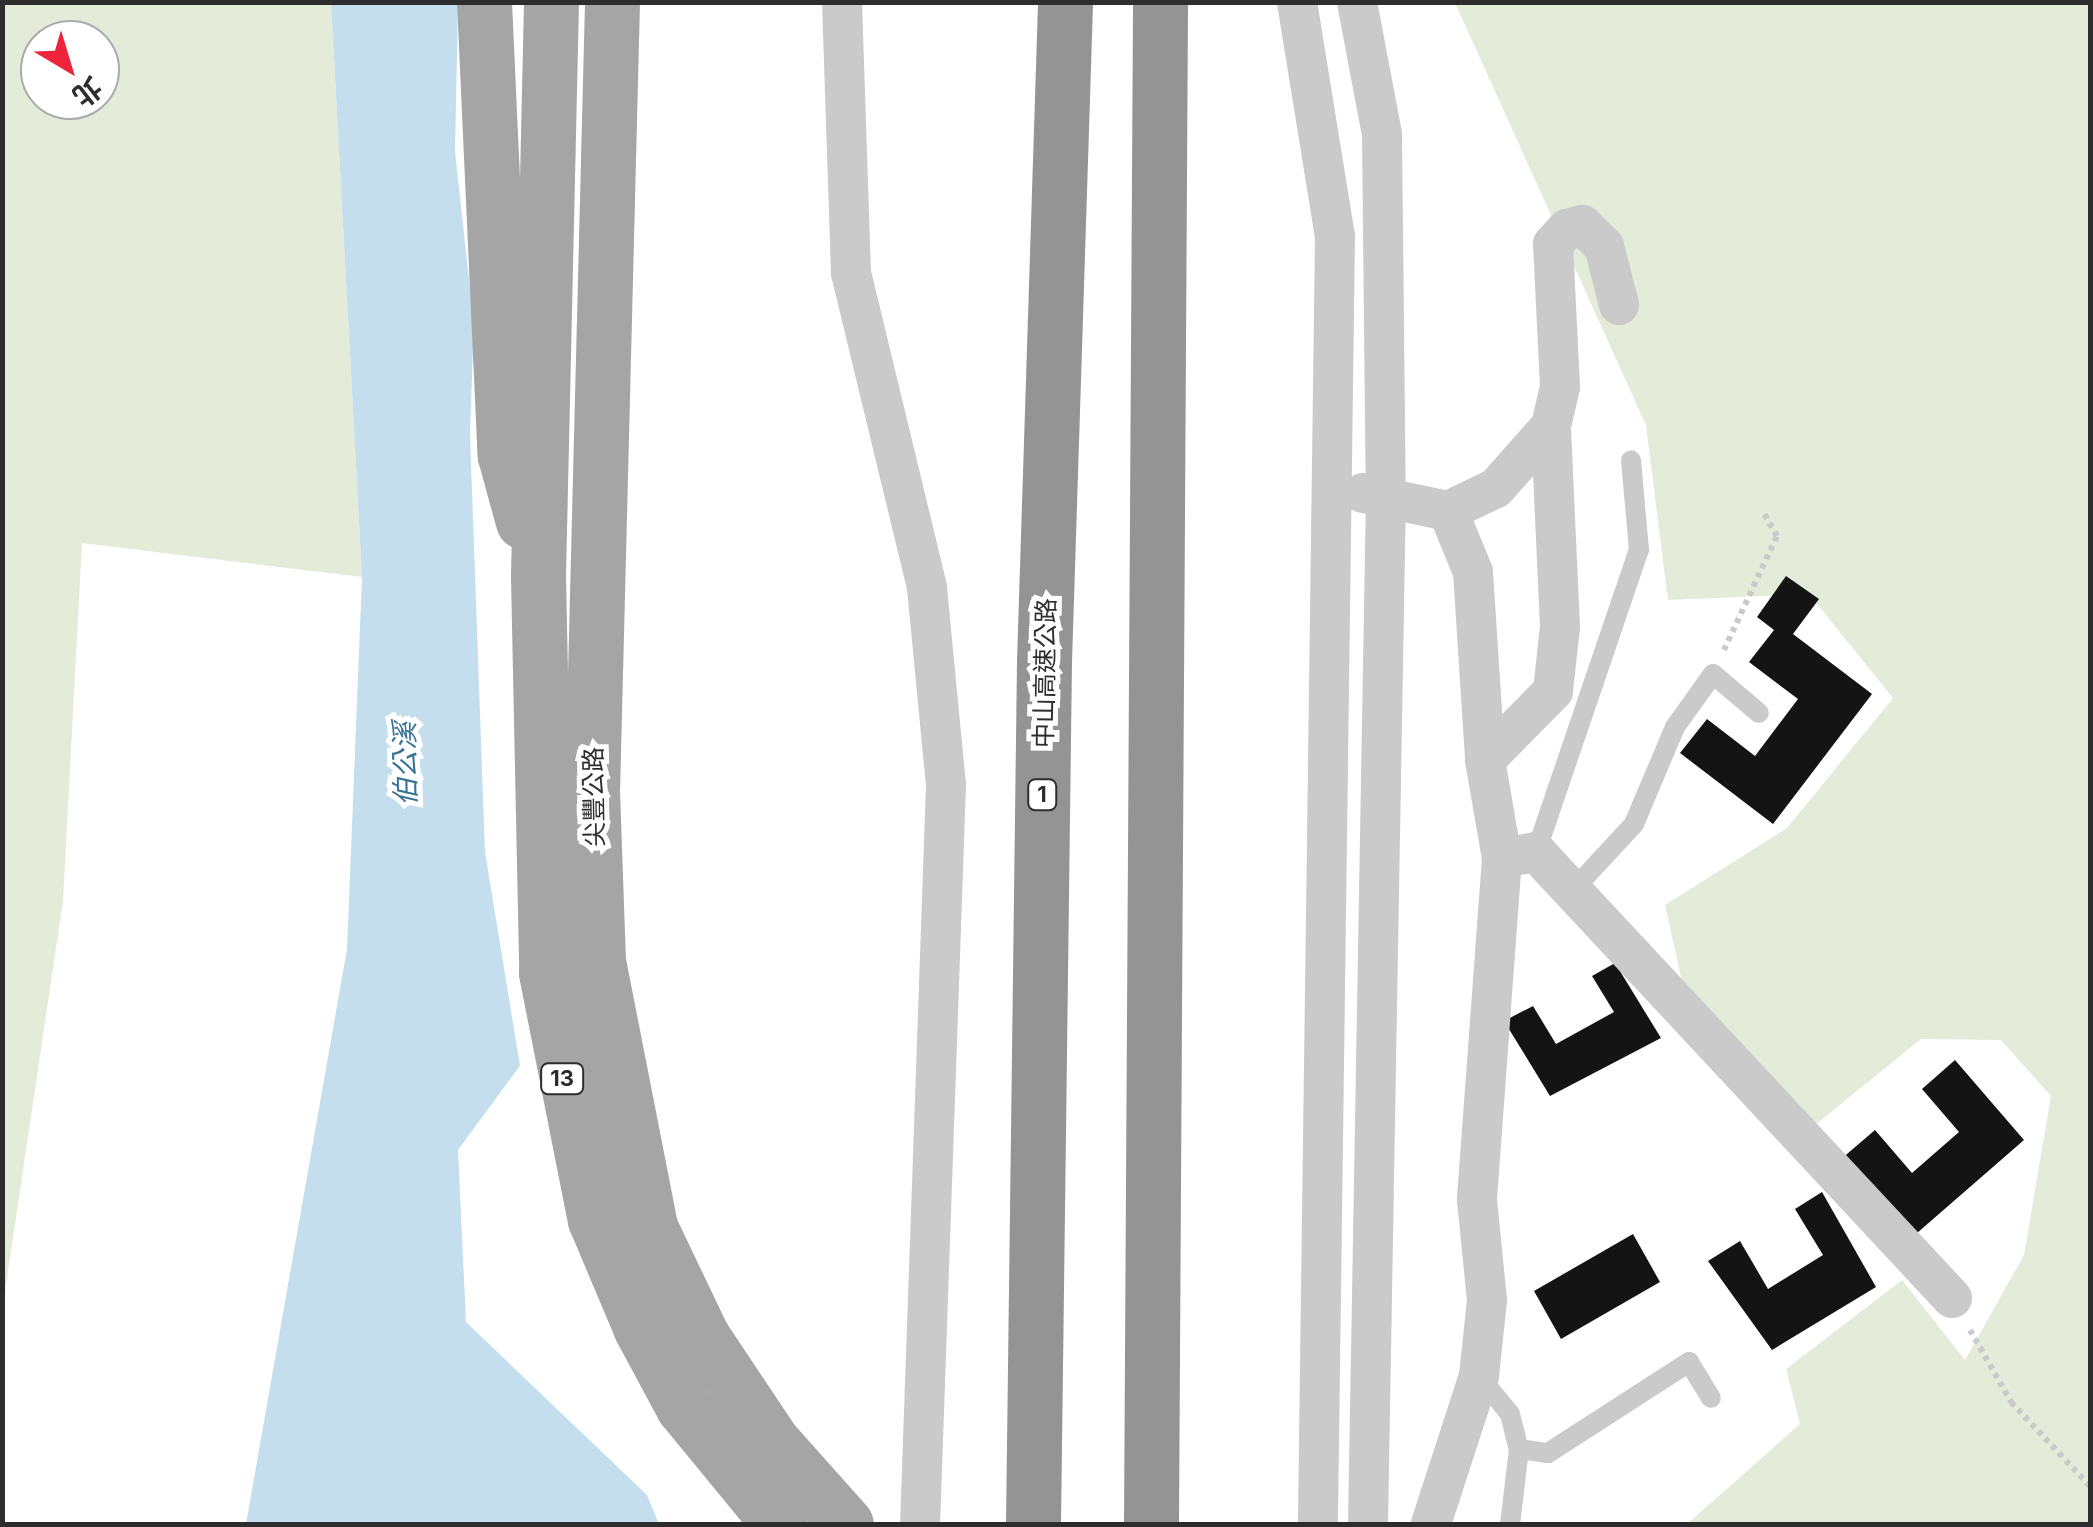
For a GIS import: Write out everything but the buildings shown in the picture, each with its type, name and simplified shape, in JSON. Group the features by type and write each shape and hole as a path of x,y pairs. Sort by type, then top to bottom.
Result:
{"highway":[{"name":"中山高速公路","path":"1033,1524 1044,661 1065,2"},
{"path":"1151,1524 1160,2"}],"main road":[{"path":"484,2 505,456 538,577"},
{"name":"尖豐公路","path":"551,2 538,577 546,973 567,1111 595,1220 641,1329 704,1437 779,1524"},
{"name":"尖豐公路","path":"612,2 592,790 601,980 650,1227 702,1336 772,1441 846,1524"}],"street":[{"path":"842,2 851,273 927,588 946,785 920,1524"},
{"path":"1297,2 1334,236 1318,1524"},
{"path":"1357,2 1382,134 1386,492 1368,1524"},
{"path":"1484,760 1553,691 1560,627 1551,426 1560,387 1552,244 1567,230 1582,225 1604,246 1619,306"},
{"path":"1328,493 1386,492 1448,511 1496,488 1551,426"},
{"path":"1431,1524 1479,1376 1486,1300 1478,1200 1519,855 1484,760 1473,572 1448,511"},
{"path":"1519,855 1572,890 1952,1298"}],"lane":[{"path":"1519,855 1639,550 1630,460"},
{"path":"1572,890 1634,824 1675,727 1713,674 1759,712"},
{"path":"1519,1449 1548,1452 1688,1362 1711,1398"},
{"path":"1479,1376 1510,1414 1519,1449 1510,1524"}],"path":[{"path":"1713,674 1777,536 1762,510"},
{"path":"1952,1298 2011,1402 2090,1486"}],"green space":[{"path":"3,3 331,3 362,577 82,543 63,901 3,1305"},
{"path":"1455,3 2090,3 2090,1524 1687,1524 1800,1424 1786,1369 1902,1280 1965,1360 2024,1255 2051,1096 2001,1040 1921,1039 1815,1125 1684,991 1665,905 1787,828 1893,698 1809,594 1668,600 1646,425"}],"water":[{"name":"伯公溪","path":"331,3 458,3 455,151 550,1025 458,1150 466,1322 647,1495 659,1524 246,1524 347,949 362,577"}],"pier":[{"path":"475,290 559,430 593,821 555,1026 521,1072 485,852 470,435"}]}
